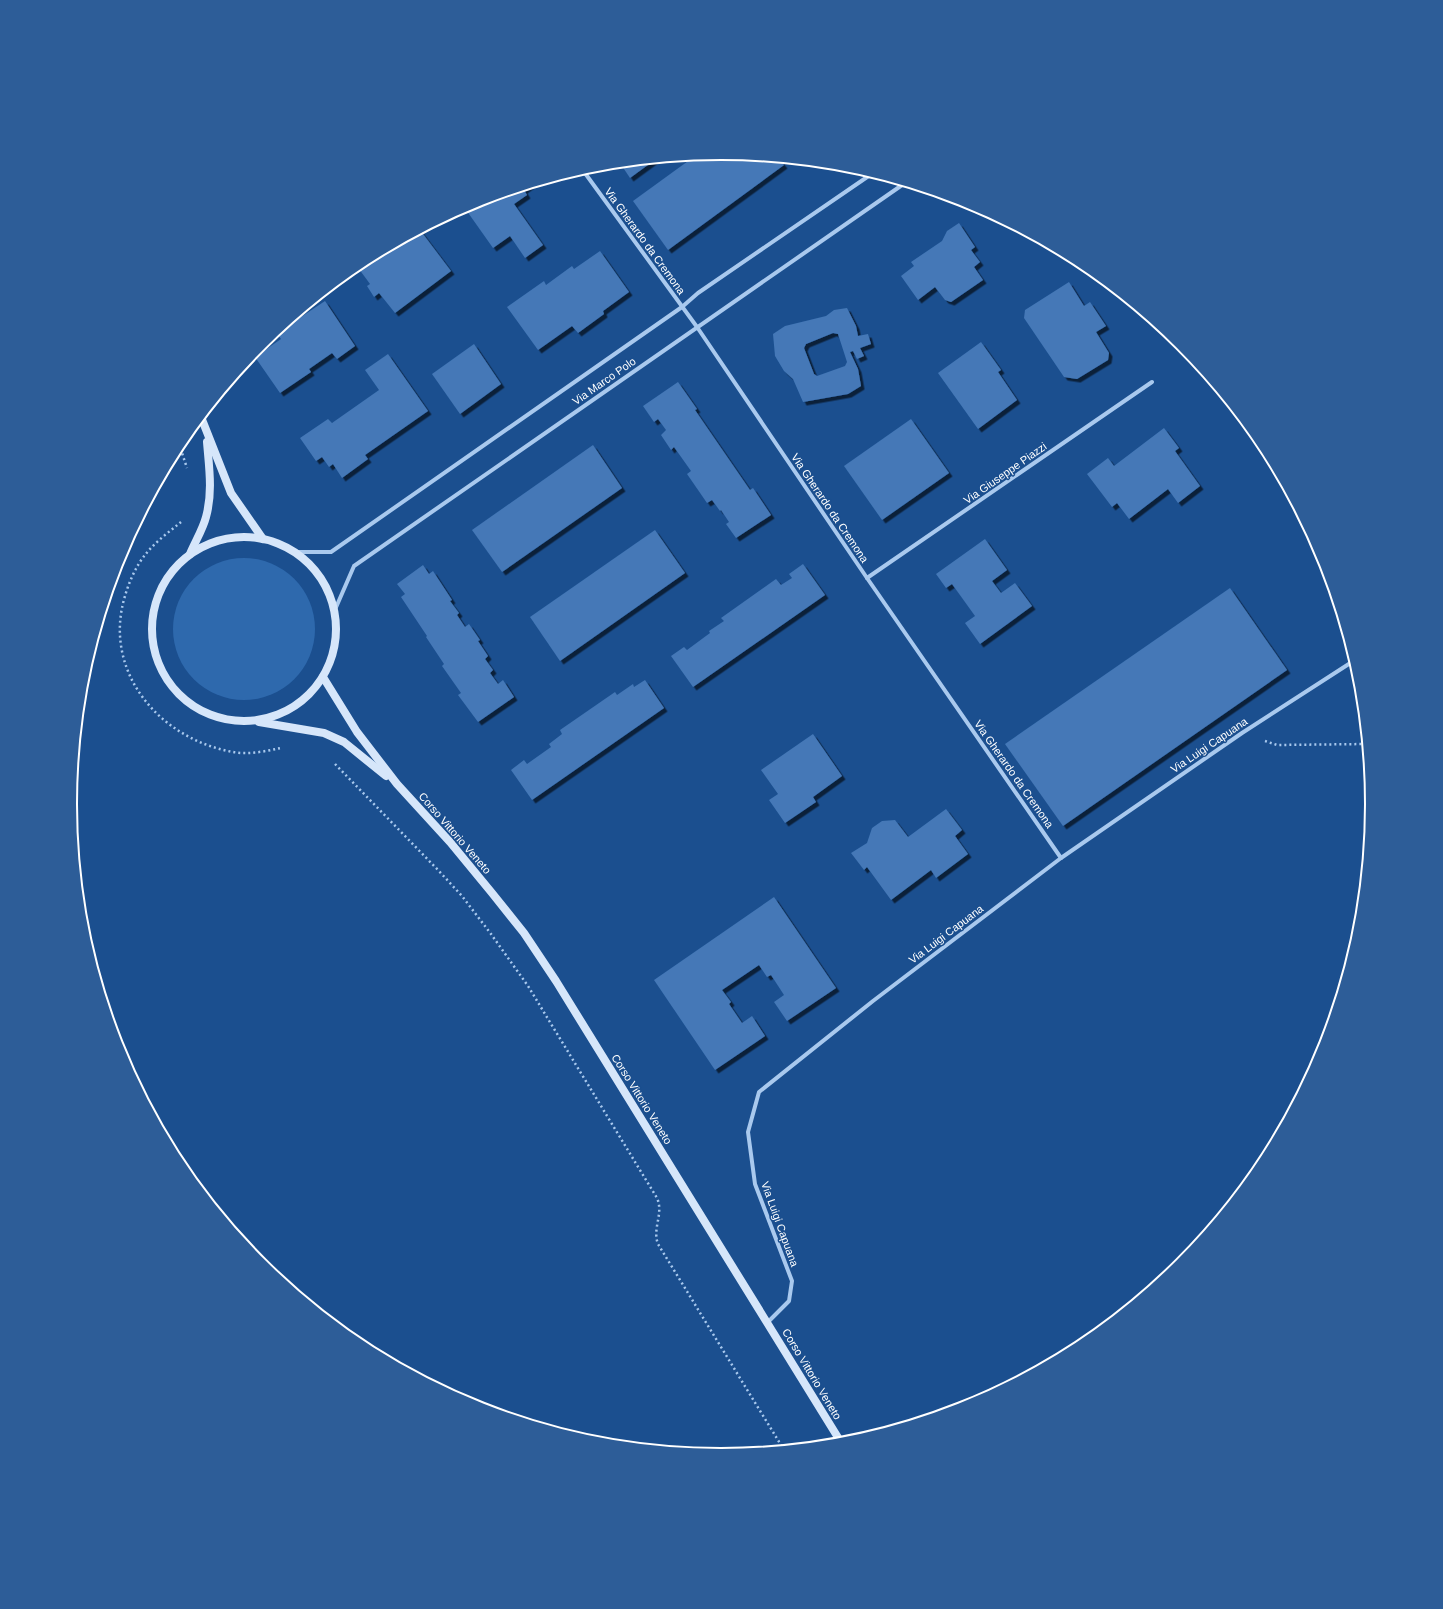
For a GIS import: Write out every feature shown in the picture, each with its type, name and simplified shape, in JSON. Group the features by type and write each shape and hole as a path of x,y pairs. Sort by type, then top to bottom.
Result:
{"main road":[{"path":"203,422 231,493 263,539"},
{"path":"190,554 206,518 209,502 210,479 206,434"},
{"path":"237,537 263,539 279,544 294,552 313,568 326,588 334,612 336,634 332,656 323,677 306,698 282,714 256,721 227,720 198,710 175,692 159,667 151,638 154,605 168,576 190,554 212,542 237,537"},
{"name":"Corso Vittorio Veneto","path":"323,677 357,732 397,784 450,842 524,933 556,981 839,1438"},
{"name":"Corso Vittorio Veneto","path":"256,721 324,733 344,742 397,784"}],"street":[{"name":"Via Gherardo da Cremona","path":"586,174 697,327 867,578 1061,858"},
{"name":"Via Marco Polo","path":"294,552 331,552 682,307 698,293 867,177"},
{"name":"Via Marco Polo","path":"334,612 354,566 901,186"},
{"name":"Via Giuseppe Piazzi","path":"867,578 1152,382"},
{"name":"Via Luigi Capuana","path":"768,1322 789,1301 792,1281 755,1184 748,1132 759,1092 873,1001 1061,858 1242,733 1350,663"}],"path":[{"path":"182,453 187,469"},
{"path":"182,520 145,555 134,572 127,590 121,609 120,631 122,653 128,673 153,710 182,734 198,742 235,752 249,753 285,748"},
{"path":"1242,733 1277,745 1363,744"},
{"path":"330,759 462,896 521,975 657,1198 661,1206 655,1233 658,1244 782,1446"}],"shaded area":[{"path":"244,558 264,561 271,564 289,574 299,584 312,609 315,629 312,649 309,656 299,674 289,684 264,697 244,700 224,697 217,694 199,684 189,674 176,649 173,629 176,609 179,602 189,584 199,574 224,561"}],"building":[{"path":"688,161 764,161 783,163 784,165 668,250 633,201"},
{"path":"648,165 630,178 623,168"},
{"path":"525,191 527,195 514,204 543,245 525,258 510,236 493,248 468,212"},
{"path":"959,223 975,247 971,250 980,262 974,267 983,280 951,302 945,300 935,287 918,300 901,276 914,266 911,262 942,241 947,231"},
{"path":"422,233 451,271 395,313 379,293 374,297 367,286 370,284 360,271"},
{"path":"600,251 629,292 603,311 604,314 578,333 572,326 538,350 507,307 544,281 546,285 572,266 574,269"},
{"path":"1069,282 1084,306 1090,302 1106,326 1096,332 1109,353 1108,360 1077,379 1064,377 1024,318 1025,310"},
{"path":"325,301 355,346 337,359 332,353 309,369 311,372 280,393 256,359 265,350 281,339 279,337 299,318"},
{"path":"847,308 856,326 858,336 868,334 871,344 860,348 864,356 857,359 853,351 850,352 858,369 861,386 848,394 803,402 793,379 784,371 775,356 773,334 785,326 826,316 834,310","holes":["833,333 838,334 847,362 845,366 817,376 814,374 804,348 806,344"]},
{"path":"981,342 1001,370 998,372 1017,400 978,429 938,373"},
{"path":"474,344 501,384 460,414 432,374"},
{"path":"388,354 428,411 365,455 368,459 342,478 333,464 329,467 322,457 316,461 300,438 328,419 332,423 379,390 365,370"},
{"path":"678,382 697,409 695,410 750,490 753,488 771,515 736,538 726,524 729,522 721,510 720,511 712,500 707,503 687,474 691,471 674,447 671,450 661,435 666,430 658,419 654,422 643,406"},
{"path":"911,419 949,473 882,520 844,466"},
{"path":"1164,428 1179,448 1175,451 1200,486 1178,503 1168,489 1129,519 1117,503 1112,507 1087,474 1108,458 1114,466"},
{"path":"593,445 622,488 502,572 472,530"},
{"path":"655,530 685,573 560,661 530,617"},
{"path":"985,539 1007,570 992,581 1001,593 1015,583 1032,606 980,644 965,623 975,616 952,584 946,588 936,574"},
{"path":"803,564 825,595 693,687 671,656 684,647 687,650 710,633 709,631 724,621 721,618 776,579 781,585 792,578 789,574"},
{"path":"423,565 429,574 433,571 452,600 450,601 459,613 457,615 465,627 469,624 480,640 478,641 488,656 485,659 493,670 490,673 498,684 503,680 514,697 478,722 458,695 461,693 442,666 444,664 401,597 405,594 397,584"},
{"path":"1230,588 1287,670 1063,826 1005,744"},
{"path":"645,680 664,708 532,800 511,770 524,760 527,764 551,747 549,744 562,734 560,730 615,692 617,695 633,684 634,687"},
{"path":"813,734 842,776 813,797 816,802 785,823 769,800 778,794 761,770"},
{"path":"946,809 962,830 955,836 968,854 936,878 931,870 891,900 867,867 864,870 851,853 867,843 872,828 882,821 895,820 908,837"},
{"path":"774,897 836,988 787,1021 774,1002 784,995 771,975 767,977 759,965 722,990 731,1002 729,1004 742,1023 752,1016 765,1036 715,1070 654,980"}]}
